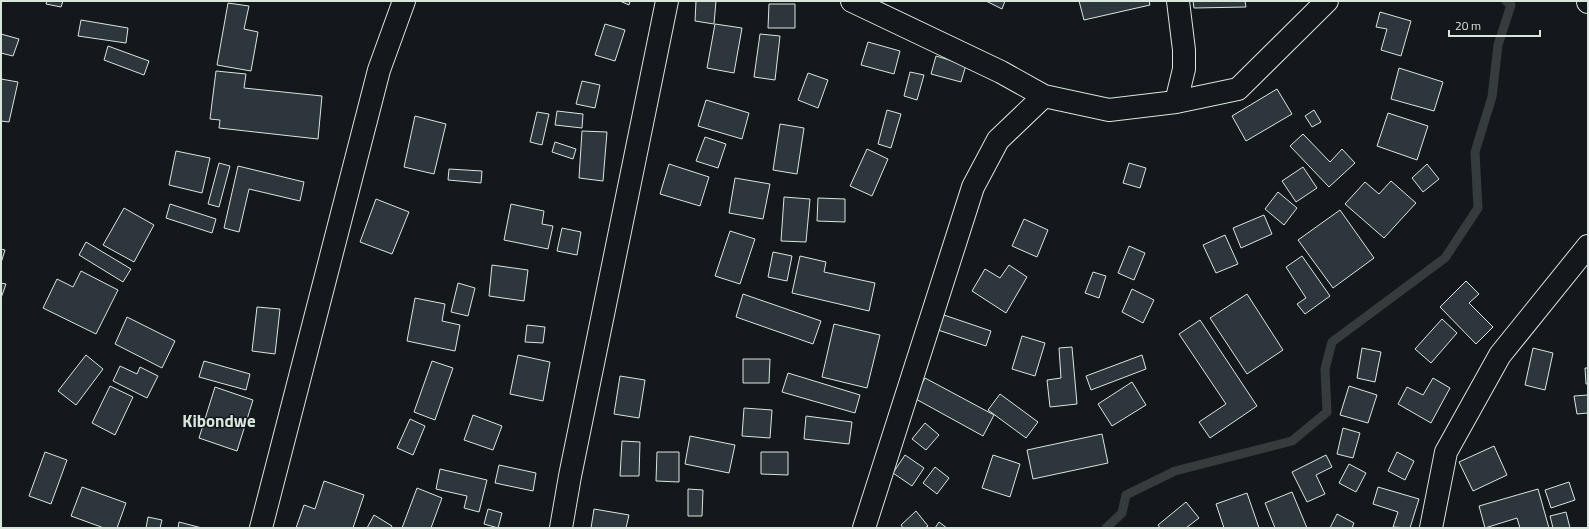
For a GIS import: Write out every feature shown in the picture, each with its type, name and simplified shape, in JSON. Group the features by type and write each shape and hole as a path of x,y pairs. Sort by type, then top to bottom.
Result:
{"street":[{"path":"261,528 379,70 404,1"},
{"path":"561,528 570,476 668,1"},
{"path":"852,1 980,62 1044,96 1109,110 1176,102 1238,89 1328,1"},
{"path":"1176,102 1184,69 1184,50 1178,1"},
{"path":"864,528 973,187 998,140 1044,96"},
{"path":"1431,528 1446,452 1500,355 1588,246"}],"building":[{"path":"47,1 63,1 61,7 46,4"},
{"path":"620,1 630,1 629,5"},
{"path":"696,1 716,1 714,24 695,21"},
{"path":"986,1 1005,1 1002,9"},
{"path":"1079,1 1149,1 1150,5 1084,20"},
{"path":"1193,1 1245,1 1246,7 1194,8"},
{"path":"228,3 249,6 244,29 258,32 251,71 217,65"},
{"path":"769,4 795,4 795,28 768,28"},
{"path":"1380,12 1411,21 1401,56 1381,50 1387,29 1376,27"},
{"path":"81,20 128,28 126,43 78,36"},
{"path":"605,24 625,30 615,61 595,55"},
{"path":"715,24 742,28 734,73 707,68"},
{"path":"1,34 19,39 13,56 1,53"},
{"path":"760,34 780,36 775,80 754,77"},
{"path":"868,42 900,51 894,74 861,65"},
{"path":"108,46 149,61 144,75 104,60"},
{"path":"936,56 966,65 961,82 931,74"},
{"path":"1399,68 1443,82 1434,111 1391,99"},
{"path":"216,71 246,74 244,88 322,96 318,139 219,128 220,120 210,119"},
{"path":"910,72 924,75 917,100 904,96"},
{"path":"808,73 828,80 818,108 798,100"},
{"path":"1,79 18,82 9,122 1,121"},
{"path":"582,81 600,85 595,108 576,104"},
{"path":"1277,89 1292,114 1246,141 1232,116"},
{"path":"706,100 749,113 742,139 698,126"},
{"path":"887,110 901,114 891,148 878,144"},
{"path":"1314,110 1321,122 1312,127 1305,116"},
{"path":"557,111 583,114 582,128 555,125"},
{"path":"537,112 549,114 542,145 530,142"},
{"path":"1388,113 1428,126 1417,160 1377,146"},
{"path":"415,116 446,124 434,174 404,167"},
{"path":"780,124 804,128 797,174 773,170"},
{"path":"582,131 607,132 603,181 579,178"},
{"path":"1303,134 1330,162 1342,149 1355,163 1329,187 1290,146"},
{"path":"705,137 726,144 718,168 696,161"},
{"path":"555,142 576,149 573,159 552,152"},
{"path":"867,149 888,159 872,196 850,186"},
{"path":"176,151 210,158 202,193 169,185"},
{"path":"219,163 230,166 219,207 208,204"},
{"path":"1129,163 1146,168 1140,188 1123,183"},
{"path":"669,164 709,177 700,206 660,194"},
{"path":"1427,164 1439,179 1423,192 1412,178"},
{"path":"238,166 304,182 300,201 249,189 239,232 224,228"},
{"path":"1303,167 1317,188 1296,202 1282,181"},
{"path":"449,169 482,171 481,183 448,180"},
{"path":"735,178 770,184 763,219 729,213"},
{"path":"1391,181 1416,203 1384,238 1345,204 1365,182 1379,194"},
{"path":"1278,192 1297,208 1284,225 1265,209"},
{"path":"784,197 810,199 806,242 781,241"},
{"path":"818,198 845,199 845,222 817,221"},
{"path":"376,199 409,212 392,254 360,242"},
{"path":"170,204 216,219 212,233 166,218"},
{"path":"511,204 544,211 542,224 553,226 548,249 504,240"},
{"path":"124,208 154,225 134,262 103,245"},
{"path":"1340,210 1374,258 1333,288 1298,240"},
{"path":"1264,215 1272,234 1241,248 1233,228"},
{"path":"1024,219 1048,230 1037,257 1012,246"},
{"path":"562,228 581,232 577,255 557,251"},
{"path":"730,231 755,239 740,284 715,276"},
{"path":"1225,235 1238,264 1216,273 1203,245"},
{"path":"86,242 131,269 123,282 79,255"},
{"path":"1129,246 1145,253 1134,280 1118,273"},
{"path":"1,249 5,250 1,263"},
{"path":"773,252 792,256 787,281 768,277"},
{"path":"800,256 826,262 824,272 875,283 869,311 792,293"},
{"path":"1302,256 1330,296 1305,314 1297,304 1306,298 1286,267"},
{"path":"492,265 528,270 524,301 489,296"},
{"path":"1009,265 1027,277 1006,313 972,291 985,269 1000,278"},
{"path":"81,271 118,290 96,334 43,308 57,279 73,287"},
{"path":"1093,272 1106,276 1099,298 1085,293"},
{"path":"1466,281 1479,294 1469,303 1493,327 1476,344 1440,307"},
{"path":"1,283 6,284 1,298"},
{"path":"458,283 475,288 468,316 451,312"},
{"path":"1132,289 1154,300 1143,323 1122,312"},
{"path":"743,294 821,321 813,344 736,317"},
{"path":"1247,294 1283,350 1247,374 1210,318"},
{"path":"415,298 445,304 442,321 460,325 455,351 407,341"},
{"path":"257,307 280,309 275,354 252,351"},
{"path":"941,314 991,331 986,346 935,329"},
{"path":"127,317 175,341 162,368 115,344"},
{"path":"1442,319 1457,333 1431,363 1415,349"},
{"path":"1200,320 1257,406 1210,438 1199,422 1226,404 1179,334"},
{"path":"834,324 880,335 867,388 822,377"},
{"path":"527,325 545,327 543,343 525,342"},
{"path":"1022,336 1045,343 1035,376 1012,369"},
{"path":"1072,347 1077,404 1050,407 1047,380 1061,378 1059,348"},
{"path":"1362,348 1381,352 1375,382 1357,378"},
{"path":"1533,348 1553,353 1545,390 1525,385"},
{"path":"86,355 103,369 76,405 58,391"},
{"path":"518,355 550,362 543,401 510,394"},
{"path":"1142,355 1146,369 1091,390 1086,376"},
{"path":"743,359 770,359 769,383 743,383"},
{"path":"204,361 250,374 246,390 199,377"},
{"path":"432,361 453,368 435,420 414,412"},
{"path":"120,366 137,374 140,367 158,376 147,398 113,381"},
{"path":"1585,368 1588,368 1588,384 1586,384"},
{"path":"788,373 860,395 855,413 782,392"},
{"path":"620,376 645,380 639,418 614,414"},
{"path":"925,378 994,415 983,436 914,398"},
{"path":"1433,378 1450,388 1431,423 1398,404 1407,387 1423,395"},
{"path":"1132,382 1146,405 1112,426 1098,404"},
{"path":"110,386 133,397 115,435 92,423"},
{"path":"1349,386 1377,395 1368,423 1340,415"},
{"path":"215,387 253,400 237,451 199,438"},
{"path":"1000,394 1038,422 1026,438 988,410"},
{"path":"1588,395 1588,413 1577,414 1574,396"},
{"path":"744,408 772,410 770,438 742,436"},
{"path":"473,415 502,426 493,450 464,440"},
{"path":"806,416 852,422 849,444 804,439"},
{"path":"410,419 425,426 413,455 397,448"},
{"path":"925,423 939,435 926,450 912,439"},
{"path":"1343,428 1360,433 1353,458 1337,454"},
{"path":"1102,434 1108,463 1033,479 1027,450"},
{"path":"690,436 735,445 729,473 685,464"},
{"path":"622,441 640,442 639,476 620,476"},
{"path":"1494,446 1507,475 1473,491 1459,462"},
{"path":"45,452 67,460 51,504 29,496"},
{"path":"657,452 679,452 679,482 656,481"},
{"path":"761,452 788,452 788,475 761,474"},
{"path":"1397,452 1414,461 1405,480 1388,471"},
{"path":"905,455 924,468 912,486 893,473"},
{"path":"993,455 1020,464 1010,497 982,488"},
{"path":"1326,455 1332,467 1316,475 1325,494 1307,502 1292,472"},
{"path":"1349,464 1366,473 1356,492 1339,483"},
{"path":"499,465 536,473 533,491 495,483"},
{"path":"935,467 949,478 937,494 923,483"},
{"path":"440,469 487,480 479,512 464,508 467,496 436,489"},
{"path":"324,481 364,495 353,528 296,528 304,505 315,509"},
{"path":"1569,482 1575,500 1551,508 1545,490"},
{"path":"82,487 126,503 117,528 104,528 71,516"},
{"path":"1378,487 1419,499 1410,528 1393,527 1398,512 1373,504"},
{"path":"417,488 442,498 431,528 402,528"},
{"path":"688,489 703,490 702,516 688,516"},
{"path":"1538,489 1549,528 1520,528 1517,518 1485,528 1479,506"},
{"path":"1292,492 1307,528 1275,528 1265,503"},
{"path":"1247,493 1259,528 1224,528 1216,504"},
{"path":"1186,502 1199,518 1186,528 1160,528 1158,525"},
{"path":"488,509 502,513 498,528 484,524"},
{"path":"594,509 629,515 626,528 591,528"},
{"path":"916,511 928,526 925,528 903,528 901,525"},
{"path":"1566,512 1570,528 1553,528 1550,516"},
{"path":"1337,514 1354,523 1352,528 1330,528"},
{"path":"374,515 392,526 391,528 367,528"},
{"path":"148,517 162,520 160,528 146,528"},
{"path":"179,522 202,528 178,528"},
{"path":"939,522 947,528 935,528"}],"waterway":[{"path":"1106,528 1122,513 1126,495 1175,471 1292,441 1327,412 1325,369 1332,342 1445,258 1478,208 1475,152 1492,97 1498,45 1511,5 1506,1"}],"district":[{"name":"Kibondwe","path":"219,421"}]}
